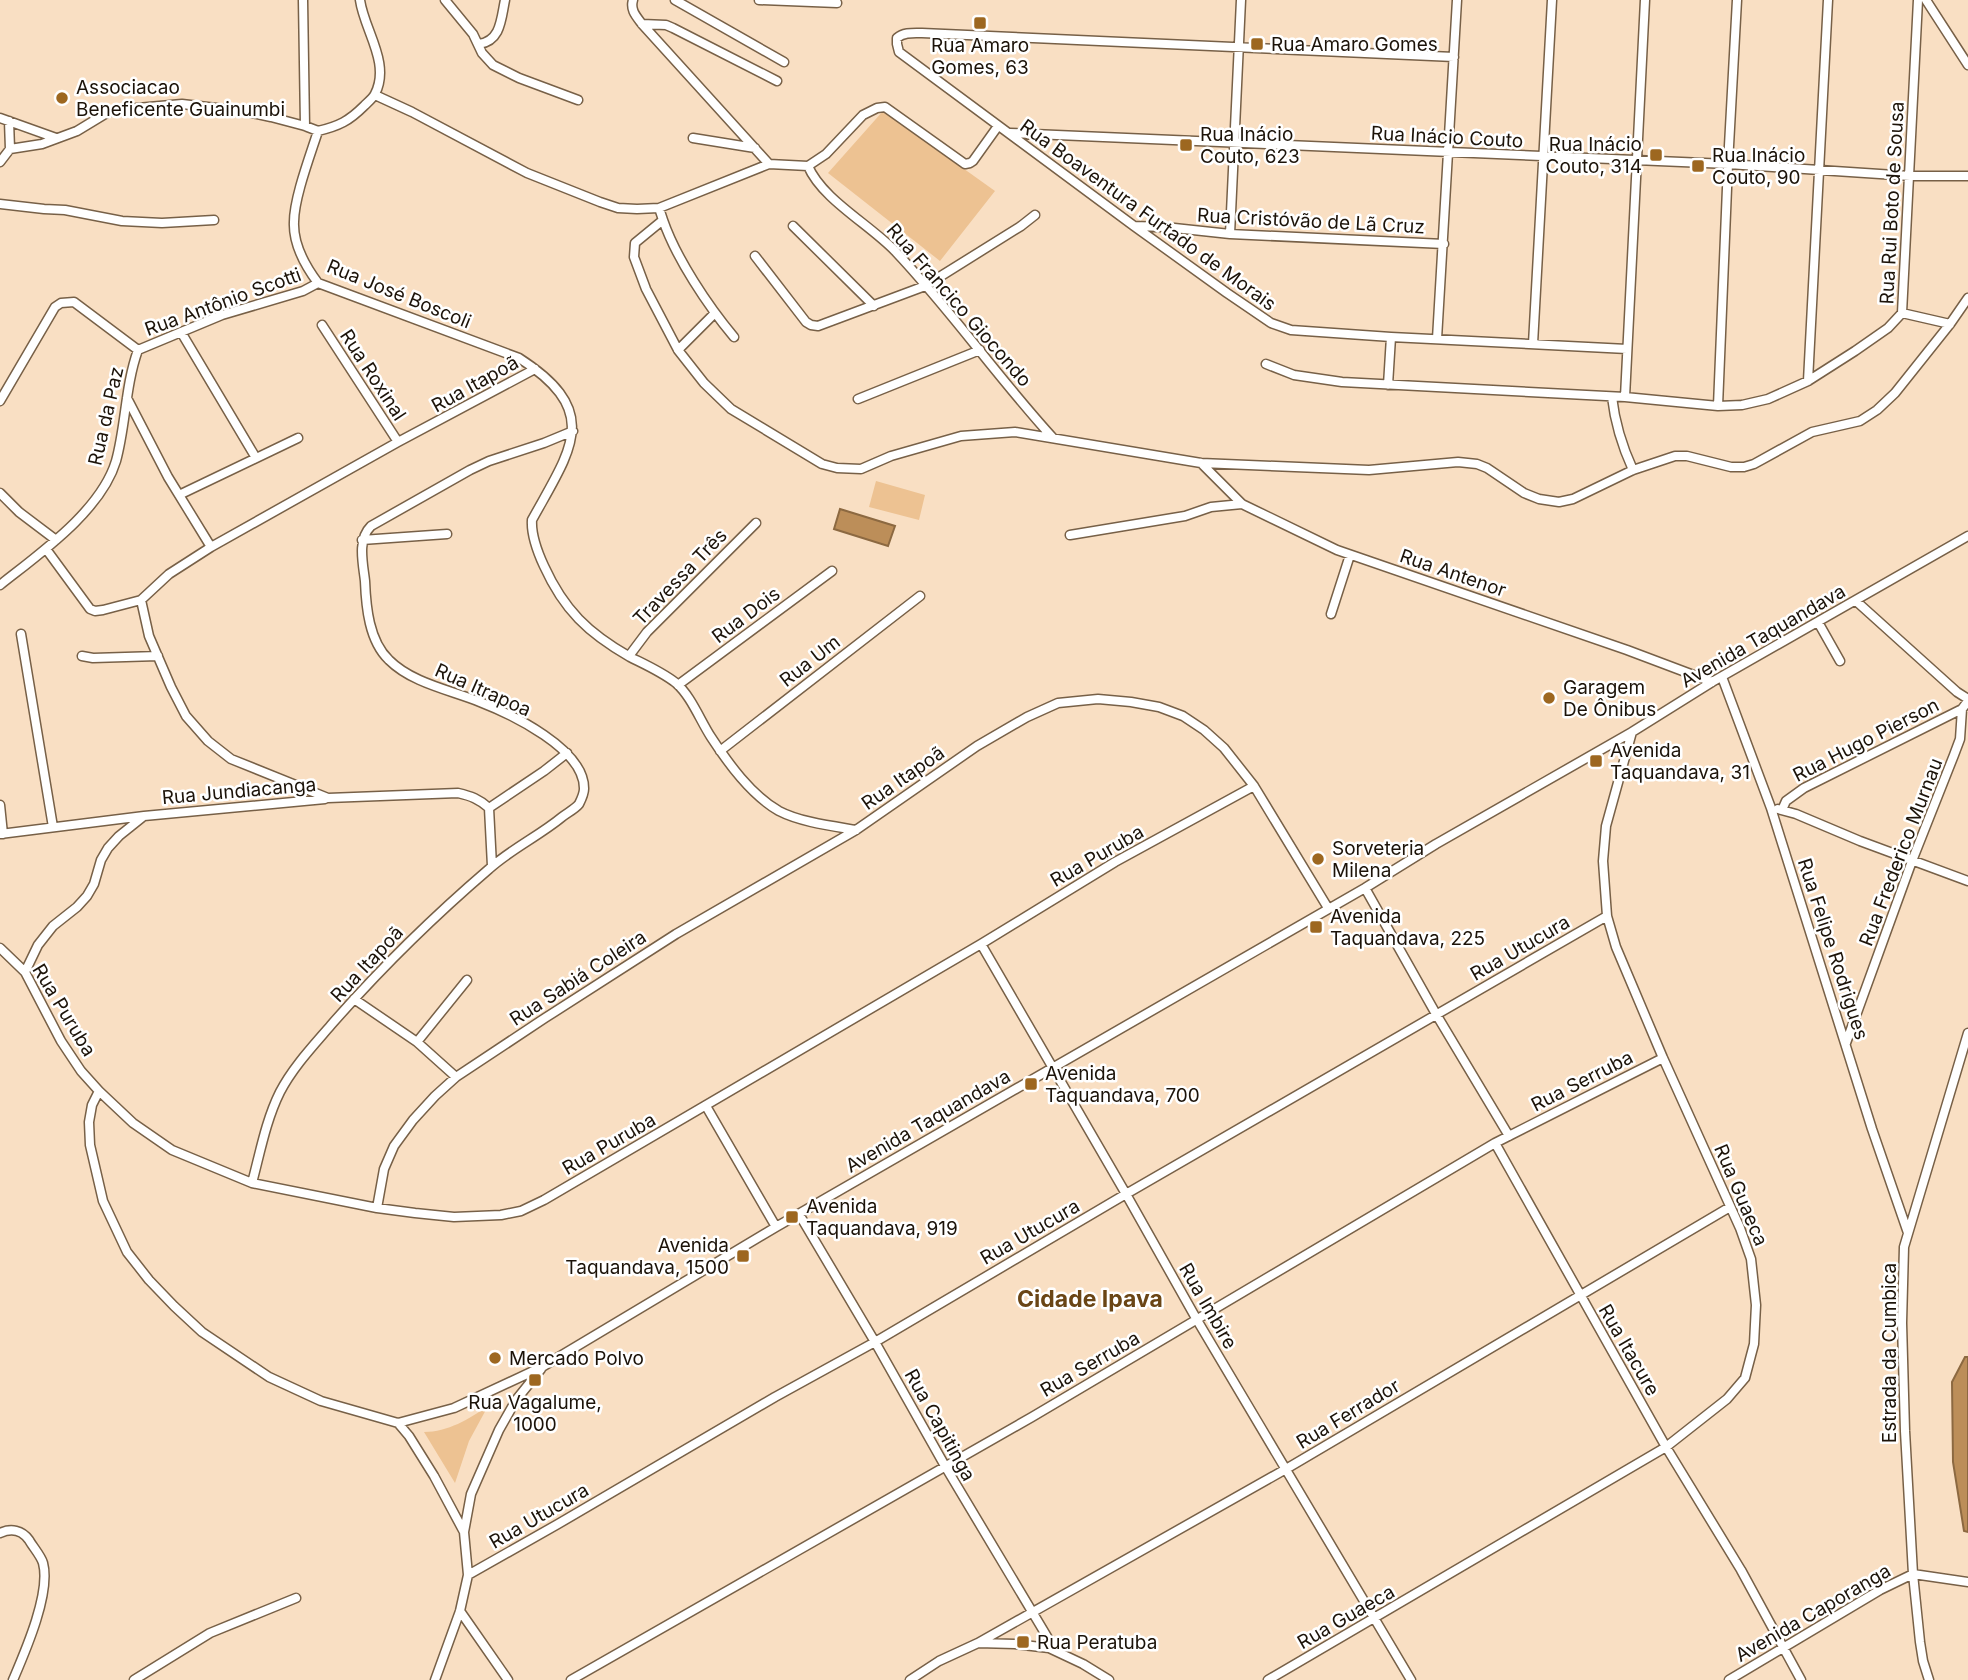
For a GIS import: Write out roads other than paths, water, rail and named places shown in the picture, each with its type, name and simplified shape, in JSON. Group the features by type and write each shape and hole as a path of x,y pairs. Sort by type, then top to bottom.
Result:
{"street":[{"path":"303,0 305,126"},
{"path":"0,162 10,149 42,144 77,131 115,110 181,104 242,111 318,131 352,119 375,95 379,83 377,52 359,0"},
{"path":"445,0 473,34 482,53 493,65 578,100"},
{"path":"479,44 488,43 495,37 505,0"},
{"path":"633,0 634,14 642,24 769,164"},
{"path":"675,0 784,62"},
{"path":"759,0 837,3"},
{"path":"1230,234 1241,0"},
{"path":"1437,339 1457,0"},
{"path":"1533,344 1552,0"},
{"path":"1625,397 1645,0"},
{"path":"1718,405 1737,0"},
{"path":"1808,381 1828,0"},
{"name":"Rua Rui Boto de Sousa","path":"1266,364 1294,375 1342,382 1625,397 1718,405 1755,403 1808,381 1888,328 1902,313 1918,0"},
{"path":"1926,0 1968,65"},
{"path":"642,24 666,25 777,81"},
{"name":"Rua Boaventura Furtado de Morais","path":"1239,47 922,33 910,33 897,38 900,52 998,126 1134,226 1280,327 1391,337 1627,349"},
{"path":"1239,47 1454,57"},
{"path":"375,95 527,173 600,202 627,208 659,208 769,164 808,166 820,159 863,115 877,108 885,107 965,164 973,161 998,126"},
{"path":"10,149 5,119 56,138"},
{"name":"Rua José Boscoli","path":"318,131 295,208 293,225 301,254 318,283 487,345 519,358 535,369"},
{"name":"Rua Inácio Couto","path":"1008,133 1728,164 1909,176 1968,176"},
{"path":"693,138 755,149"},
{"name":"Rua Francico Giocondo","path":"808,166 821,187 883,239 1053,439"},
{"path":"0,204 65,209 122,221 162,223 215,219"},
{"path":"659,208 669,238 714,314 734,337"},
{"path":"755,256 806,322 818,326 925,286 1035,215"},
{"path":"663,220 635,243 634,257 646,289 678,350 704,383 731,410 822,464 837,468 861,469 891,456 961,436 1015,432 1201,463 1369,470 1458,462 1477,464 1524,493 1559,502 1573,499 1633,471 1675,456 1744,467 1812,432 1860,421 1895,393 1968,298"},
{"path":"793,226 874,306"},
{"name":"Rua Cristóvão de Lã Cruz","path":"1134,226 1230,234 1444,244"},
{"name":"Rua Antônio Scotti","path":"0,401 39,332 55,307 61,303 74,302 138,351 222,315 303,291 318,283"},
{"path":"1902,313 1950,324"},
{"path":"678,350 714,314"},
{"name":"Rua Roxinal","path":"321,325 398,442"},
{"path":"181,332 256,458"},
{"path":"1388,385 1391,337"},
{"path":"858,400 980,350"},
{"name":"Rua da Paz","path":"0,585 56,540 95,501 107,481 115,462 138,351"},
{"name":"Rua Itapoã","path":"141,600 169,574 211,547 535,369 564,399 572,418 570,446 532,520 531,528 541,559 564,602 588,630 678,685 720,751 758,795 779,811 810,821 856,830 977,746 1027,717 1058,703 1098,699 1131,702 1159,707 1183,716 1224,748 1254,786 1328,908"},
{"path":"1612,397 1615,422 1633,471"},
{"path":"127,398 179,495 211,547"},
{"path":"447,534 362,540 371,526 470,470 573,431"},
{"path":"179,495 299,438"},
{"name":"Rua Antenor","path":"1201,463 1241,504 1337,550 1712,682"},
{"path":"0,493 19,512 56,540"},
{"path":"1070,535 1185,516 1211,507 1241,504"},
{"name":"Travessa Três","path":"629,656 647,632 755,523"},
{"name":"Rua Itrapoa","path":"362,540 370,626 388,660 411,676 514,718 567,753 583,777 584,792 578,804 492,866"},
{"name":"Avenida Taquandava","path":"398,1423 454,1408 542,1367 776,1227 1632,732 1712,682 1966,540"},
{"path":"46,549 90,609 103,610 141,600 147,627 158,656 186,716 208,741 231,760 328,798 458,793 472,796 489,808 492,866"},
{"path":"1331,614 1350,555"},
{"name":"Rua Dois","path":"678,685 832,571"},
{"name":"Rua Um","path":"720,751 919,596"},
{"path":"1856,601 1968,700"},
{"path":"1818,622 1840,661"},
{"path":"21,634 53,827"},
{"path":"82,656 158,656"},
{"name":"Rua Felipe Rodrigues","path":"1722,677 1771,807 1872,1129 1908,1233"},
{"name":"Rua Hugo Pierson","path":"1782,810 1786,801 1804,788 1962,709 1968,700"},
{"name":"Rua Frederico Murnau","path":"1846,1043 1912,861 1960,739 1962,709"},
{"name":"Rua Guaeca","path":"1268,1680 1667,1447 1727,1399 1745,1378 1754,1344 1756,1305 1747,1244 1663,1058 1616,947 1607,916 1603,861 1606,826 1632,732"},
{"path":"489,808 567,753"},
{"name":"Rua Puruba","path":"0,948 25,972 61,1041 81,1071 133,1123 172,1150 252,1183 377,1208 454,1217 501,1215 521,1211 544,1200 981,944 1115,862 1254,786"},
{"name":"Rua Jundiacanga","path":"25,972 38,944 53,926 87,896 108,848 144,816 328,798"},
{"path":"0,805 2,834 144,816"},
{"path":"1771,807 1796,814 1968,881"},
{"name":"Rua Sabiá Coleira","path":"377,1208 384,1170 394,1146 413,1120 456,1077 676,934 856,830"},
{"name":"Rua Itapoã","path":"252,1183 281,1091 310,1050 354,999 421,930 492,866"},
{"path":"1365,888 1508,1136"},
{"name":"Rua Utucura","path":"468,1575 775,1397 876,1342 1607,916"},
{"name":"Rua Imbire","path":"981,944 1197,1320 1411,1680"},
{"path":"417,1042 467,980"},
{"path":"354,999 417,1042 456,1077"},
{"name":"Estrada da Cumbica","path":"1929,1680 1920,1642 1913,1574 1905,1431 1902,1323 1905,1247 1968,1033"},
{"name":"Rua Serruba","path":"571,1680 1197,1320 1495,1143 1663,1058"},
{"path":"99,1091 92,1105 89,1122 90,1145 103,1201 127,1252 149,1280 202,1332 269,1377 321,1401 398,1423 430,1469 464,1532"},
{"path":"706,1106 776,1227"},
{"name":"Rua Itacure","path":"1495,1143 1667,1447 1741,1570 1801,1680"},
{"name":"Rua Ferrador","path":"909,1680 1286,1469 1731,1207"},
{"name":"Rua Capitinga","path":"799,1214 1055,1650"},
{"path":"435,1680 460,1611 468,1575 464,1532 471,1494 499,1430 516,1400 542,1367"},
{"path":"0,1533 8,1530 25,1535 43,1562 44,1591 26,1651 13,1680"},
{"path":"1913,1574 1968,1583"},
{"name":"Avenida Caporanga","path":"1729,1680 1880,1590 1913,1574"},
{"path":"134,1680 210,1633 296,1598"},
{"path":"460,1611 509,1680"},
{"path":"978,1643 1016,1644 1055,1650 1105,1679"}],"place":[{"name":"Rua Amaro Gomes, 63","path":"980,23"},
{"name":"Rua Amaro Gomes","path":"1257,44"},
{"name":"Associacao Beneficente Guainumbi","path":"62,98"},
{"name":"Rua Inácio Couto, 623","path":"1186,145"},
{"name":"Rua Inácio Couto, 314","path":"1656,155"},
{"name":"Rua Inácio Couto, 90","path":"1698,166"},
{"name":"Garagem De Ônibus","path":"1549,698"},
{"name":"Avenida Taquandava, 31","path":"1596,761"},
{"name":"Sorveteria Milena","path":"1318,859"},
{"name":"Avenida Taquandava, 225","path":"1316,927"},
{"name":"Avenida Taquandava, 700","path":"1031,1084"},
{"name":"Avenida Taquandava, 919","path":"792,1217"},
{"name":"Avenida Taquandava, 1500","path":"743,1256"},
{"name":"Mercado Polvo","path":"495,1358"},
{"name":"Rua Vagalume, 1000","path":"535,1380"},
{"name":"Rua Peratuba","path":"1023,1642"}],"district":[{"name":"Cidade Ipava","path":"1090,1299"}]}
